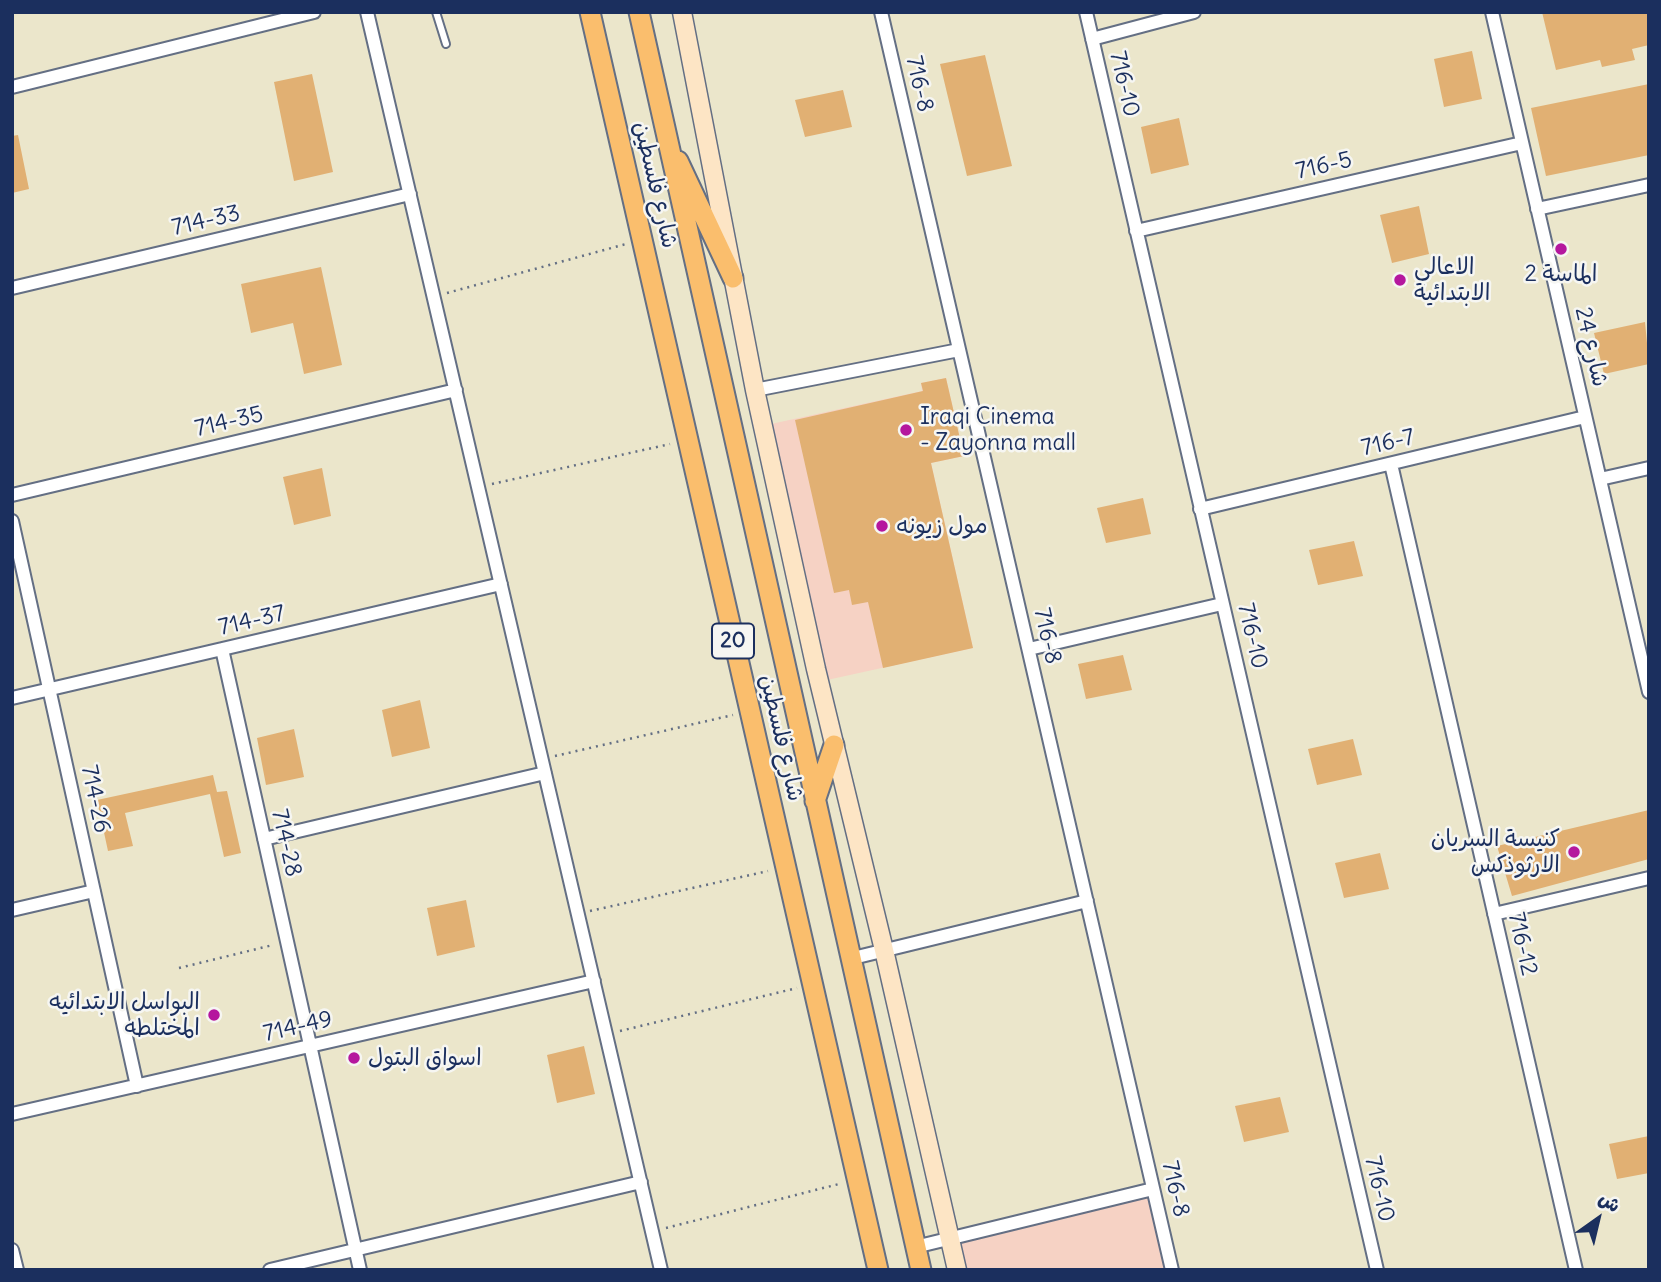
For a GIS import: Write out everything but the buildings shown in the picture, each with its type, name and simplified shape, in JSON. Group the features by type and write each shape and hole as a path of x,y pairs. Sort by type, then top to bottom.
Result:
{"main road":[{"name":"شارع فلسطين","path":"590,12 878,1270"},
{"name":"شارع فلسطين","path":"639,12 814,803 921,1270"},
{"path":"667,141 703,208 733,278"},
{"path":"814,803 834,745"}],"street":[{"path":"12,87 314,12"},
{"path":"367,12 662,1270"},
{"path":"682,12 755,390 834,745 957,1270"},
{"name":"716-8","path":"881,12 1172,1270"},
{"name":"716-10","path":"1086,12 1377,1270"},
{"path":"1092,39 1194,12"},
{"name":"شارع 24","path":"1492,12 1649,692"},
{"name":"716-5","path":"1136,231 1522,143"},
{"path":"1537,209 1649,185"},
{"name":"714-33","path":"12,288 410,194"},
{"path":"755,390 959,350"},
{"name":"714-35","path":"12,495 456,390"},
{"name":"716-7","path":"1200,509 1585,417"},
{"name":"716-12","path":"1391,464 1576,1270"},
{"path":"1600,479 1649,468"},
{"name":"714-26","path":"12,521 137,1086"},
{"name":"714-37","path":"12,698 501,584"},
{"path":"1029,649 1222,604"},
{"name":"714-28","path":"222,649 360,1270"},
{"path":"264,839 544,766"},
{"path":"1494,914 1649,878"},
{"path":"12,909 94,891"},
{"path":"849,959 1087,901"},
{"name":"714-49","path":"12,1114 594,981"},
{"path":"270,1270 641,1182"},
{"path":"915,1247 1153,1189"},
{"path":"12,1250 17,1270"}],"lane":[{"path":"436,12 446,44"}],"path":[{"path":"434,297 642,240"},
{"path":"478,487 688,440"},
{"path":"544,766 750,711"},
{"path":"578,913 785,867"},
{"path":"179,968 287,942"},
{"path":"607,1034 812,985"},
{"path":"653,1232 856,1179"}],"shaded area":[{"name":"مول زيونه","path":"946,378 964,456 931,463 973,648 827,680 771,424 922,391 921,383"},
{"path":"1153,1189 1172,1270 957,1270 950,1238"}],"place":[{"name":"الماسة 2","path":"1561,249"},
{"name":"الاعالي الابتدائية","path":"1400,280"},
{"name":"Iraqi Cinema - Zayonna mall","path":"906,430"},
{"name":"مول زيونه","path":"882,526"},
{"name":"كنيسة السريان الارثوذكس","path":"1574,852"},
{"name":"البواسل الابتدائيه المختلطه","path":"214,1015"},
{"name":"اسواق البتول","path":"354,1058"}]}
